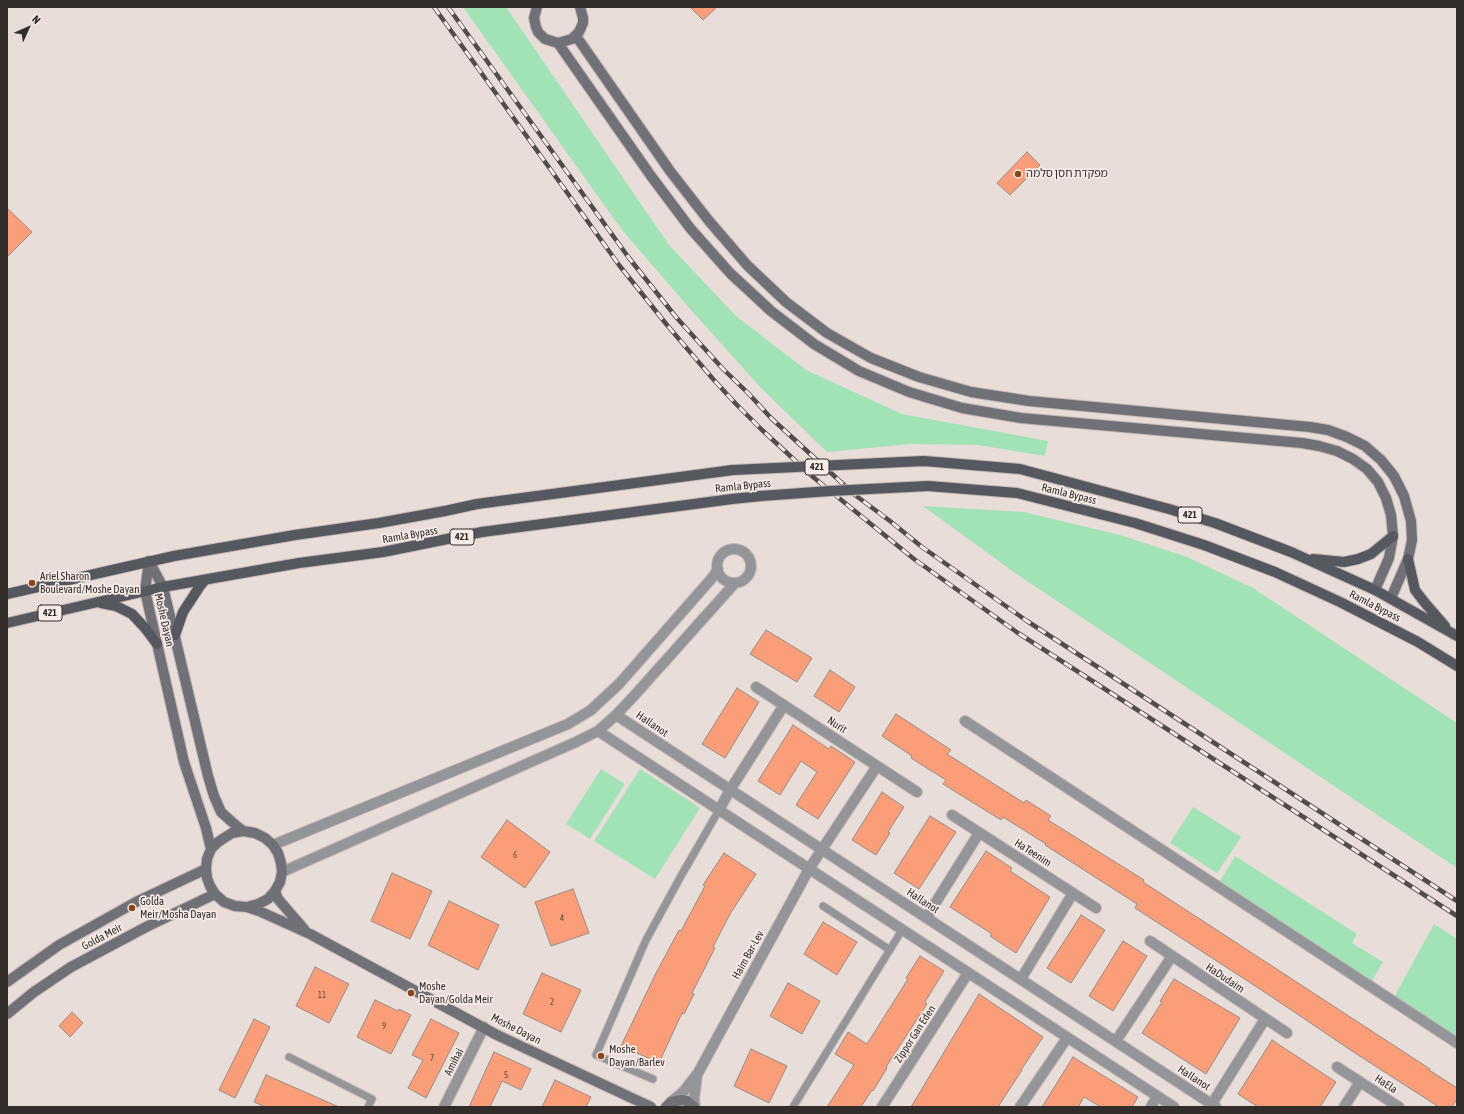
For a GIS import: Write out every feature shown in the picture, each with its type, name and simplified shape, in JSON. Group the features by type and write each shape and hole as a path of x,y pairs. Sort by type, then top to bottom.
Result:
{"main road":[{"path":"536,7 534,18 538,32 545,38 558,43 568,41 576,36 583,23 583,13 580,7"},
{"path":"576,36 670,171 709,221 747,265 786,302 828,333 871,358 919,377 971,392 1029,401 1310,427 1328,430 1365,446 1381,460 1394,476 1404,496 1411,521 1412,540 1408,559 1391,598"},
{"path":"558,43 651,176 690,228 730,273 771,311 808,339 859,371 909,392 962,408 1021,418 1302,443 1337,451 1353,459 1367,469 1378,482 1386,498 1391,515 1393,536 1389,558 1375,590"},
{"name":"Ramla Bypass","path":"7,594 149,561 295,535 379,524 477,504 733,470 924,461 1020,469 1182,513 1303,557 1391,598 1454,634"},
{"name":"Ramla Bypass","path":"7,623 163,587 300,563 383,552 482,532 761,496 830,490 928,486 1017,493 1135,523 1197,543 1275,572 1340,602 1418,642 1457,666"},
{"path":"1303,557 1344,562 1358,559 1371,554 1393,536"},
{"path":"1408,559 1415,590 1424,603 1454,634"},
{"name":"Moshe Dayan","path":"149,561 163,587 214,796 221,812 244,831"},
{"name":"Moshe Dayan","path":"149,561 145,591 184,762 206,828 211,850"},
{"path":"175,635 183,612 205,580"},
{"path":"94,603 116,606 132,614 157,644"},
{"path":"244,831 254,833 265,838 273,845 281,862 282,872 280,882 268,899 247,907 235,906 224,902 215,894 207,878 207,859 211,850 224,836 244,831"},
{"name":"Golda Meir","path":"7,982 59,945 136,902 206,869"},
{"name":"Moshe Dayan","path":"275,891 278,899 310,934"},
{"name":"Golda Meir","path":"7,1014 34,992 71,967 148,926 215,894"},
{"name":"Moshe Dayan","path":"247,907 310,934 497,1035 650,1107"},
{"path":"667,1105 682,1100 687,1101 694,1107"}],"street":[{"path":"738,550 747,555 751,565 748,576 740,582 734,583 729,582 720,575 718,569 719,559 727,551 738,550"},
{"path":"273,845 568,724 591,710 619,684 712,578 718,569"},
{"path":"282,872 598,731 616,715 734,583"},
{"name":"Nurit","path":"756,686 917,792"},
{"path":"719,810 784,705"},
{"name":"HaIlanot","path":"616,715 1116,1041 1213,1106"},
{"path":"965,721 1457,1043"},
{"path":"598,731 1174,1107"},
{"path":"821,850 877,766"},
{"name":"HaTeenim","path":"952,815 1096,908"},
{"path":"926,918 979,833"},
{"name":"Haim Bar-Lev","path":"667,1105 684,1091 698,1073 809,869 821,850"},
{"path":"1021,979 1073,893"},
{"name":"HaDudaim","path":"1150,941 1286,1033"},
{"path":"1116,1041 1172,956"},
{"name":"Zippor Gan Eden","path":"882,1107 968,973"},
{"path":"1213,1106 1265,1019"},
{"name":"Amihai","path":"444,1107 484,1027"},
{"path":"1020,1107 1067,1038"},
{"name":"HaEla","path":"1337,1067 1399,1107"},
{"name":"Haim Bar-Lev","path":"694,1107 698,1073"},
{"name":"HaEla","path":"1344,1107 1360,1082"},
{"path":"1151,1107 1157,1096"}],"lane":[{"path":"653,1079 596,1055 646,940 677,882 719,810"},
{"path":"823,906 890,950"},
{"path":"793,1107 902,930"},
{"path":"289,1057 372,1099 368,1107"}],"green space":[{"path":"463,7 506,7 669,245 736,316 806,370 902,414 1048,441 1045,456 978,445 910,444 827,452 761,388 622,230"},
{"path":"923,506 1024,512 1120,535 1187,557 1253,588 1457,723 1457,868 1015,573"},
{"path":"601,769 625,784 590,839 566,824"},
{"path":"640,769 700,808 655,879 594,841"},
{"path":"1193,807 1241,837 1217,873 1170,843"},
{"path":"1235,856 1357,934 1352,943 1383,962 1369,986 1217,886"},
{"path":"1434,924 1457,939 1457,1045 1392,1001"}],"building":[{"path":"690,7 717,7 703,20"},
{"name":"מפקדת חסן סלמה","path":"1027,152 1040,165 1010,195 997,183"},
{"path":"7,208 32,232 7,257"},
{"path":"766,630 812,658 797,682 750,654"},
{"path":"830,670 855,687 839,712 814,696"},
{"path":"737,688 759,702 725,758 702,744"},
{"path":"896,714 951,750 947,754 1024,803 1026,800 1051,816 1048,820 1144,880 1143,882 1457,1088 1457,1099 1452,1107 1439,1107 1135,908 1137,904 1045,845 1046,844 1003,817 1001,820 943,784 946,780 911,758 912,756 882,736"},
{"path":"793,725 829,749 831,746 855,762 818,819 796,805 817,772 801,761 780,795 758,781"},
{"path":"882,792 904,807 888,832 890,833 876,855 852,840"},
{"path":"930,816 956,832 919,889 894,873"},
{"path":"507,820 550,852 525,888 481,857"},
{"path":"986,851 1012,868 1010,871 1050,897 1016,953 990,936 992,934 950,907"},
{"path":"724,853 756,874 730,914 713,947 715,948 692,993 694,994 684,1014 682,1013 659,1063 621,1046 655,975 705,886 703,885"},
{"path":"392,873 432,891 410,939 371,921"},
{"path":"573,889 589,933 551,946 535,902"},
{"path":"449,901 499,925 478,970 428,945"},
{"path":"1081,915 1105,930 1071,983 1047,968"},
{"path":"823,922 857,942 837,975 804,954"},
{"path":"1123,941 1147,956 1113,1011 1089,996"},
{"path":"920,956 944,971 925,1002 927,1004 886,1067 887,1068 873,1091 872,1090 861,1107 827,1107 854,1065 835,1054 848,1032 867,1044 908,979 906,978"},
{"path":"315,967 349,984 329,1023 296,1006"},
{"path":"542,973 581,990 561,1032 523,1014"},
{"path":"1174,979 1240,1018 1206,1074 1142,1033 1162,1002 1160,1001"},
{"path":"788,983 820,1001 802,1034 770,1016"},
{"path":"979,994 1043,1037 998,1107 911,1107"},
{"path":"375,1000 398,1011 399,1009 411,1015 391,1054 357,1037"},
{"path":"72,1012 83,1023 70,1037 59,1026"},
{"path":"254,1019 270,1027 235,1098 219,1090"},
{"path":"431,1019 459,1033 426,1098 408,1088 423,1060 412,1055"},
{"path":"1272,1040 1336,1082 1320,1107 1258,1107 1238,1094"},
{"path":"751,1049 787,1066 769,1103 734,1086"},
{"path":"494,1052 531,1069 521,1090 502,1081 490,1107 469,1107"},
{"path":"1073,1057 1138,1097 1132,1107 1101,1107 1084,1097 1078,1107 1042,1107"},
{"path":"266,1075 339,1107 265,1107 254,1102"},
{"path":"555,1080 591,1097 586,1107 542,1107"}],"railway":[{"path":"434,7 619,265 667,325 736,404 813,477 914,559 1018,633 1457,916"},
{"path":"448,7 629,258 676,317 723,369 771,418 855,495 922,547 1027,621 1457,901"}],"place":[{"name":"מפקדת חסן סלמה","path":"1018,174"},
{"name":"Ariel Sharon Boulevard/Moshe Dayan","path":"32,583"},
{"name":"Golda Meir/Mosha Dayan","path":"132,908"},
{"name":"Moshe Dayan/Golda Meir","path":"411,993"},
{"name":"Moshe Dayan/Barlev","path":"601,1056"}]}
